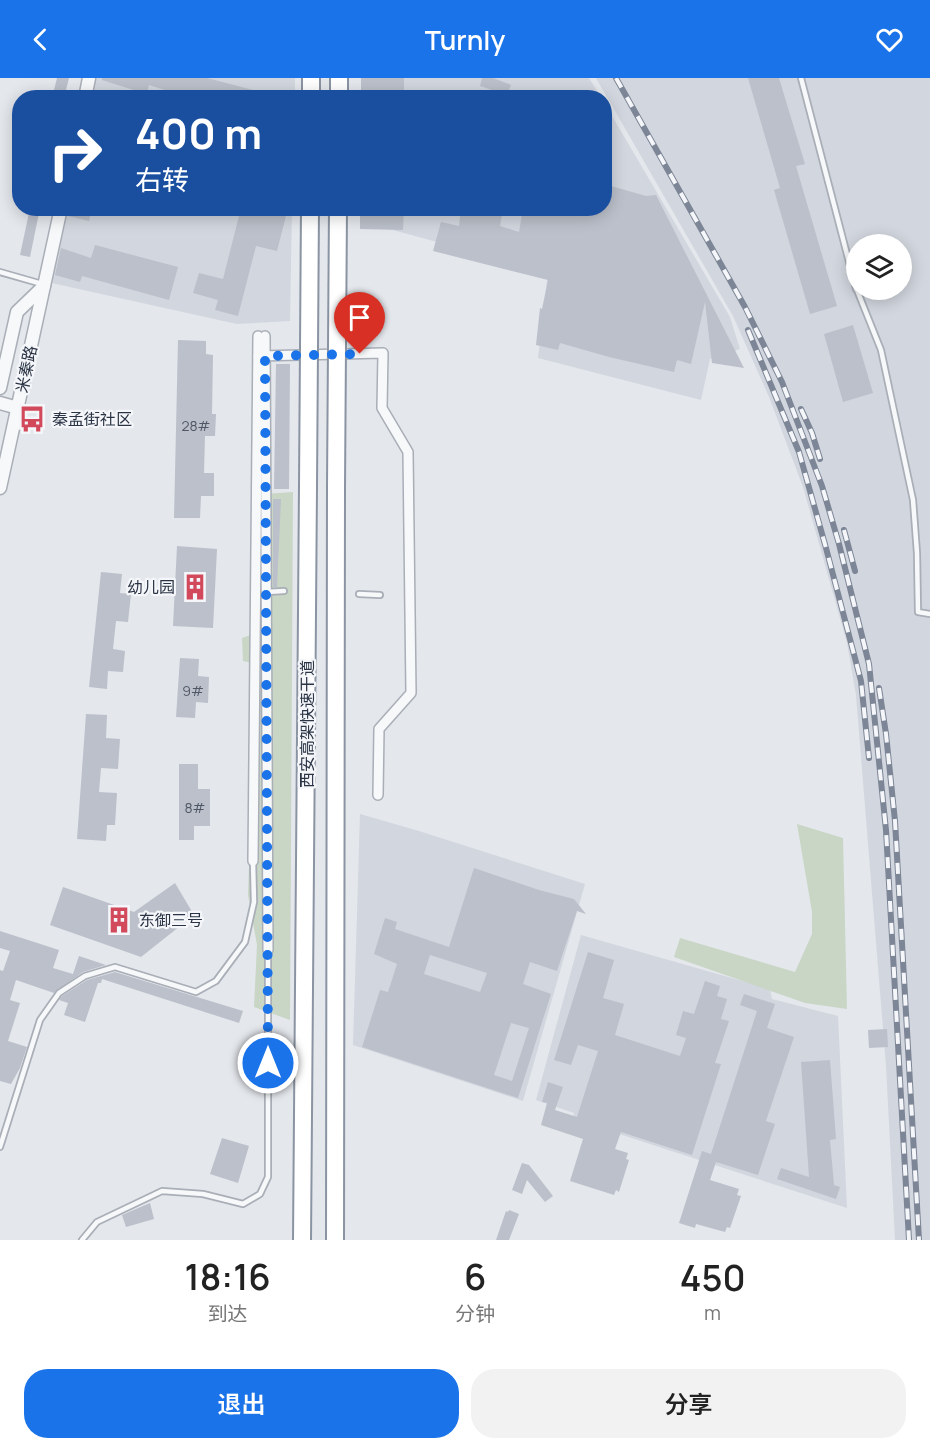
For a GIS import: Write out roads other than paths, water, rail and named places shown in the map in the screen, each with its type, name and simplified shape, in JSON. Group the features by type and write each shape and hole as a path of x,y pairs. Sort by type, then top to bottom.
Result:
{"highway":[{"name":"西安高架快速干道","path":"302,1240 310,216"},
{"name":"西安高架快速干道","path":"335,1240 338,216"}],"street":[{"name":"米秦路","path":"0,488 59,216"},
{"name":"米秦路","path":"0,388 17,312 45,285"},
{"path":"253,861 261,336"},
{"path":"261,356 383,353 382,408 408,452 411,693 379,729 378,795"},
{"path":"261,356 266,591 268,950"},
{"path":"0,403 18,408"}],"lane":[{"path":"801,78 846,248"},
{"path":"0,272 45,285"},
{"path":"861,300 881,350 913,500 918,612 930,614"},
{"path":"266,591 284,591"},
{"path":"360,594 380,595"},
{"path":"0,1147 40,1020 59,993 85,976 115,967 196,992 216,981 245,942 254,902 253,861"},
{"path":"82,1240 97,1222 162,1191 203,1194 243,1204 260,1194 268,1177 268,950"}],"railway":[{"path":"616,78 745,307 782,382 822,486 839,544 869,664 886,830 909,1240"},
{"path":"748,330 799,452 861,681 869,758"},
{"path":"801,409 820,459"},
{"path":"844,530 855,571"},
{"path":"879,688 895,821 919,1240"}],"place":[{"name":"秦孟街社区","path":"32,419"},
{"name":"幼儿园","path":"195,587"},
{"name":"东御三号","path":"119,920"}]}
